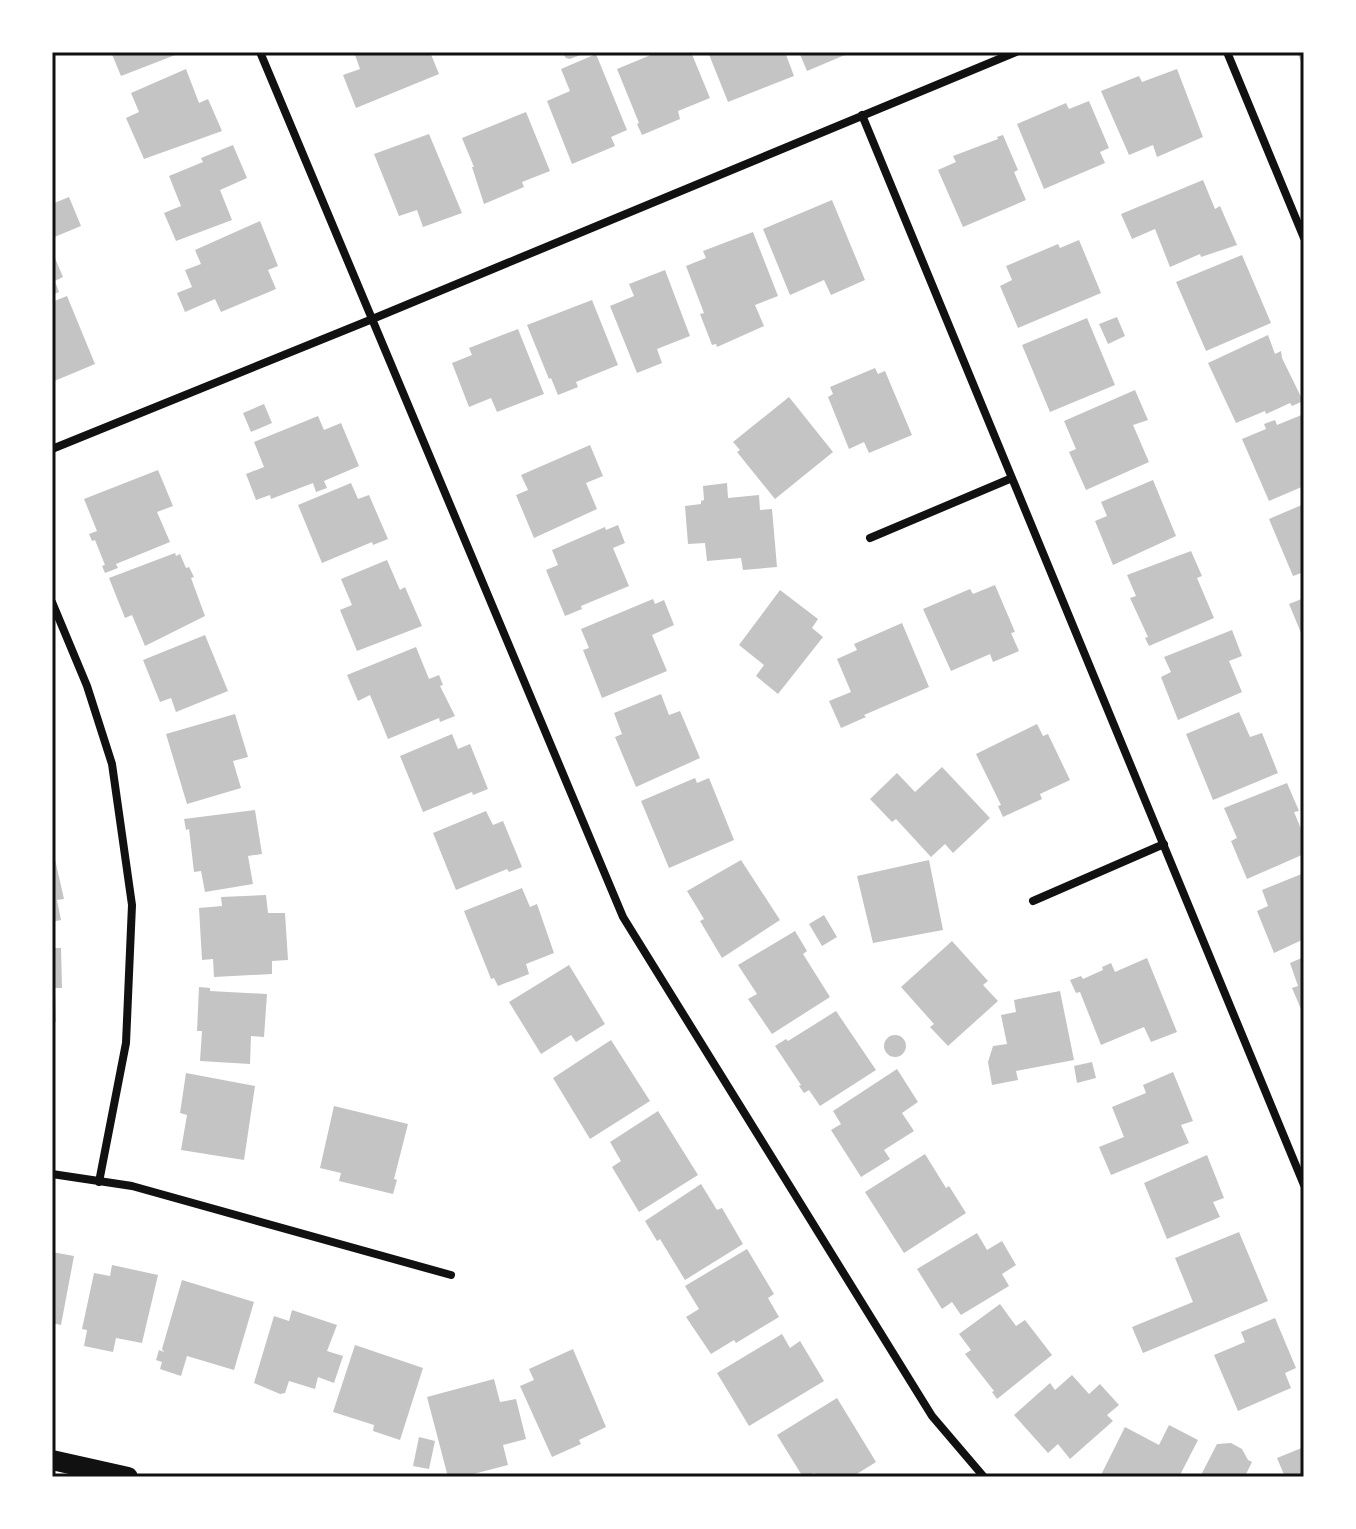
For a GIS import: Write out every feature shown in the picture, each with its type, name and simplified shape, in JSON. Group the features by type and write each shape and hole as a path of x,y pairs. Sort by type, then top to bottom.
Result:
{"main road":[{"path":"52,1460 128,1477"}],"street":[{"path":"260,52 623,917 932,1416 984,1477"},
{"path":"52,449 1016,52"},
{"path":"1227,52 1304,238"},
{"path":"862,115 1304,1185"},
{"path":"870,538 1012,478"},
{"path":"52,602 87,686 112,764 132,905 126,1043 99,1182"},
{"path":"1033,901 1164,844"},
{"path":"52,1174 132,1186 451,1275"}],"building":[{"path":"111,52 183,52 121,76"},
{"path":"354,52 430,52 439,74 356,108 343,75 360,69"},
{"path":"562,52 588,52 570,59"},
{"path":"658,52 691,52 710,98 678,111 680,119 642,135 617,69"},
{"path":"708,52 785,52 794,76 728,102"},
{"path":"799,52 852,52 807,71"},
{"path":"1297,52 1304,52 1304,69"},
{"path":"596,54 627,130 611,137 615,146 572,164 547,101 570,91 561,69"},
{"path":"186,69 199,103 208,99 222,131 144,159 126,118 139,112 131,93"},
{"path":"1177,69 1203,137 1157,157 1153,145 1129,155 1101,91 1139,76 1142,82"},
{"path":"1089,101 1109,148 1100,152 1105,163 1044,189 1017,124 1066,103 1069,109"},
{"path":"526,112 550,171 522,182 524,187 484,204 462,138"},
{"path":"429,134 462,213 423,227 417,210 399,216 374,154"},
{"path":"1003,135 1018,170 1014,172 1026,200 963,227 938,170 956,162 953,156"},
{"path":"233,145 247,178 220,190 232,220 176,241 164,213 181,206 169,176"},
{"path":"1203,180 1215,209 1220,206 1237,245 1201,257 1200,254 1170,267 1155,229 1132,239 1121,214"},
{"path":"69,197 81,226 52,238 52,204"},
{"path":"832,200 865,280 831,295 824,280 790,295 763,229"},
{"path":"260,221 278,266 268,270 276,289 221,312 215,299 185,312 177,293 192,287 185,270 201,264 195,250"},
{"path":"753,232 778,296 755,305 764,326 717,347 716,344 712,345 700,314 704,313 686,266 706,258 703,251"},
{"path":"1079,240 1101,293 1018,328 1000,286 1012,280 1006,266 1058,244 1060,248"},
{"path":"52,251 63,277 55,281 59,292 52,295"},
{"path":"1242,255 1271,323 1206,351 1176,282"},
{"path":"665,270 690,336 657,349 662,363 637,373 610,306 634,296 629,284"},
{"path":"67,296 95,364 52,382 52,302"},
{"path":"592,300 618,365 576,382 578,387 558,395 527,325"},
{"path":"1117,317 1125,336 1108,344 1099,324"},
{"path":"1087,318 1115,385 1050,412 1022,345"},
{"path":"518,329 544,394 497,412 491,398 469,407 452,363 472,355 469,348"},
{"path":"1268,335 1275,354 1281,351 1303,401 1236,423 1208,363"},
{"path":"875,368 878,374 885,371 912,435 869,453 864,442 849,449 828,397 833,394 830,387"},
{"path":"1135,390 1148,420 1133,425 1149,462 1086,490 1069,452 1076,449 1064,421"},
{"path":"789,397 833,452 775,499 737,452 740,450 733,442"},
{"path":"264,404 272,423 251,432 243,413"},
{"path":"1304,414 1304,486 1269,501 1242,439 1266,429 1264,424 1275,420 1277,425"},
{"path":"318,416 324,430 341,423 359,466 324,481 327,488 316,492 313,483 271,499 270,495 256,500 246,474 264,467 254,442"},
{"path":"590,445 603,476 586,483 597,509 534,538 516,495 528,490 521,475"},
{"path":"158,470 173,506 157,512 170,542 116,564 118,568 105,573 95,540 92,541 89,534 97,531 84,499"},
{"path":"1153,480 1176,536 1113,565 1095,521 1107,516 1101,502"},
{"path":"351,483 358,499 369,495 388,539 373,545 372,542 322,563 298,505"},
{"path":"727,483 728,498 759,495 760,510 772,509 777,567 743,570 741,558 707,561 705,543 688,544 685,506 701,504 704,500 703,486"},
{"path":"1304,504 1304,572 1293,576 1269,519"},
{"path":"618,525 625,543 613,548 629,586 565,616 546,570 558,565 552,550 605,527 606,530"},
{"path":"1191,551 1202,576 1197,578 1214,618 1149,646 1130,598 1136,596 1127,575"},
{"path":"175,553 176,556 180,554 194,577 191,578 205,616 145,646 132,615 125,618 109,578"},
{"path":"387,560 400,590 405,587 422,626 357,651 340,610 352,605 341,579"},
{"path":"995,585 1015,632 1011,633 1019,651 993,662 990,654 951,671 923,609 970,589 973,594"},
{"path":"780,590 818,619 812,628 823,637 778,694 756,676 764,665 739,645"},
{"path":"1304,598 1304,640 1289,604"},
{"path":"653,599 655,604 664,600 674,625 652,635 667,671 602,698 583,650 589,648 581,629"},
{"path":"902,623 929,687 841,728 829,701 851,692 837,659 857,650 854,644"},
{"path":"1232,630 1242,656 1229,661 1242,692 1178,720 1161,677 1171,672 1164,657"},
{"path":"205,635 228,691 176,712 171,698 160,702 143,660"},
{"path":"416,647 429,679 439,675 443,685 440,686 455,716 440,722 439,718 388,739 370,695 358,701 347,675"},
{"path":"661,694 669,715 680,711 700,758 636,787 615,737 622,734 614,713"},
{"path":"1239,712 1250,737 1262,733 1278,773 1213,800 1186,734"},
{"path":"235,714 248,757 233,761 241,788 187,804 166,734"},
{"path":"1037,724 1043,736 1048,734 1070,780 1040,794 1042,799 1003,817 998,806 1001,805 976,754"},
{"path":"452,734 458,749 470,744 488,789 473,795 472,792 423,812 400,756"},
{"path":"942,767 990,818 953,853 945,844 931,857 896,819 892,822 870,799 897,773 915,792"},
{"path":"695,778 697,783 709,778 734,840 669,868 641,801"},
{"path":"1287,783 1299,811 1294,812 1304,836 1304,854 1247,879 1231,841 1237,838 1224,808"},
{"path":"255,810 262,854 248,856 253,884 205,892 201,871 194,872 189,829 186,830 184,819"},
{"path":"486,811 493,825 503,821 522,867 509,872 507,869 456,890 433,833"},
{"path":"52,846 64,899 57,900 61,920 52,922"},
{"path":"741,860 780,920 722,958 687,891"},
{"path":"929,860 943,930 873,943 857,876"},
{"path":"1304,873 1304,939 1274,953 1257,911 1268,906 1262,890"},
{"path":"522,888 530,907 537,904 554,953 526,964 529,974 498,986 494,978 491,979 464,911"},
{"path":"266,895 268,913 285,913 288,960 272,961 272,974 214,977 213,959 202,960 199,908 222,906 221,897"},
{"path":"824,915 837,937 822,946 809,924"},
{"path":"795,931 807,951 803,954 830,997 772,1034 748,999 757,994 738,965"},
{"path":"952,941 988,981 983,985 998,1001 948,1046 930,1027 934,1024 901,987"},
{"path":"52,948 61,948 62,988 55,988 56,1022 52,1022"},
{"path":"1304,957 1304,1016 1292,988 1298,986 1290,963"},
{"path":"1147,958 1177,1032 1151,1042 1144,1027 1101,1045 1080,992 1076,993 1070,980 1081,976 1083,979 1111,963 1115,972"},
{"path":"569,965 605,1024 576,1042 571,1035 541,1054 509,1002"},
{"path":"199,987 210,988 210,991 267,994 264,1037 251,1036 250,1064 200,1061 202,1031 197,1031"},
{"path":"1060,991 1074,1060 1016,1071 1018,1080 992,1085 988,1062 993,1046 1007,1044 1001,1015 1016,1012 1014,1000"},
{"path":"836,1011 876,1070 820,1106 809,1090 804,1093 775,1046"},
{"path":"895,1035 903,1038 906,1046 903,1054 895,1057 887,1054 884,1046 887,1038"},
{"path":"611,1040 650,1101 590,1139 553,1078"},
{"path":"1092,1062 1096,1078 1077,1083 1074,1066"},
{"path":"897,1069 918,1102 902,1113 914,1131 884,1150 890,1159 861,1177 831,1130 841,1124 833,1111"},
{"path":"1173,1072 1193,1121 1181,1125 1189,1143 1111,1175 1099,1147 1124,1137 1112,1107 1146,1093 1143,1085"},
{"path":"186,1073 255,1086 244,1160 181,1150 187,1115 180,1113"},
{"path":"334,1106 408,1124 393,1194 339,1181 341,1173 320,1168"},
{"path":"658,1111 698,1175 639,1212 612,1167 621,1161 610,1142"},
{"path":"925,1154 966,1213 904,1253 865,1192"},
{"path":"1207,1155 1224,1198 1213,1202 1220,1217 1167,1239 1144,1183"},
{"path":"701,1184 717,1210 722,1208 743,1244 685,1280 645,1221"},
{"path":"1239,1232 1268,1301 1143,1353 1132,1327 1193,1302 1175,1258"},
{"path":"977,1233 987,1250 1002,1241 1016,1265 1002,1274 1009,1286 961,1315 952,1302 942,1309 917,1269"},
{"path":"747,1249 774,1294 768,1298 779,1317 711,1354 686,1317 699,1309 685,1286"},
{"path":"52,1252 74,1256 61,1325 52,1323"},
{"path":"112,1265 158,1275 142,1343 116,1338 113,1352 84,1346 87,1330 82,1329 94,1273 110,1276"},
{"path":"182,1280 254,1302 234,1370 187,1356 181,1376 160,1369 162,1362 156,1360 159,1350 164,1352 162,1349"},
{"path":"1000,1304 1016,1326 1025,1320 1052,1355 997,1399 965,1354 971,1350 959,1334"},
{"path":"292,1310 337,1325 327,1351 343,1356 334,1383 318,1377 315,1389 289,1381 285,1393 280,1394 254,1383 274,1316 289,1321"},
{"path":"1275,1318 1296,1368 1285,1373 1291,1388 1238,1411 1214,1355 1245,1342 1241,1332"},
{"path":"782,1334 790,1348 800,1341 824,1381 749,1426 717,1373"},
{"path":"355,1345 423,1368 400,1440 373,1431 374,1425 333,1412"},
{"path":"573,1349 606,1427 579,1440 581,1444 552,1457 520,1386 534,1380 529,1369"},
{"path":"1072,1375 1089,1394 1100,1384 1119,1405 1107,1415 1113,1421 1070,1459 1058,1444 1048,1453 1014,1415 1050,1383 1055,1390"},
{"path":"494,1379 500,1402 516,1399 526,1439 503,1445 508,1465 462,1477 448,1477 427,1397"},
{"path":"837,1398 876,1462 852,1477 817,1477 815,1473 803,1477 777,1435"},
{"path":"1169,1425 1198,1440 1179,1477 1100,1477 1125,1427 1159,1445"},
{"path":"419,1437 435,1441 429,1469 413,1466"},
{"path":"1231,1443 1242,1449 1252,1462 1246,1474 1252,1477 1200,1477 1217,1444"},
{"path":"1304,1447 1304,1477 1285,1477 1277,1458"}]}
